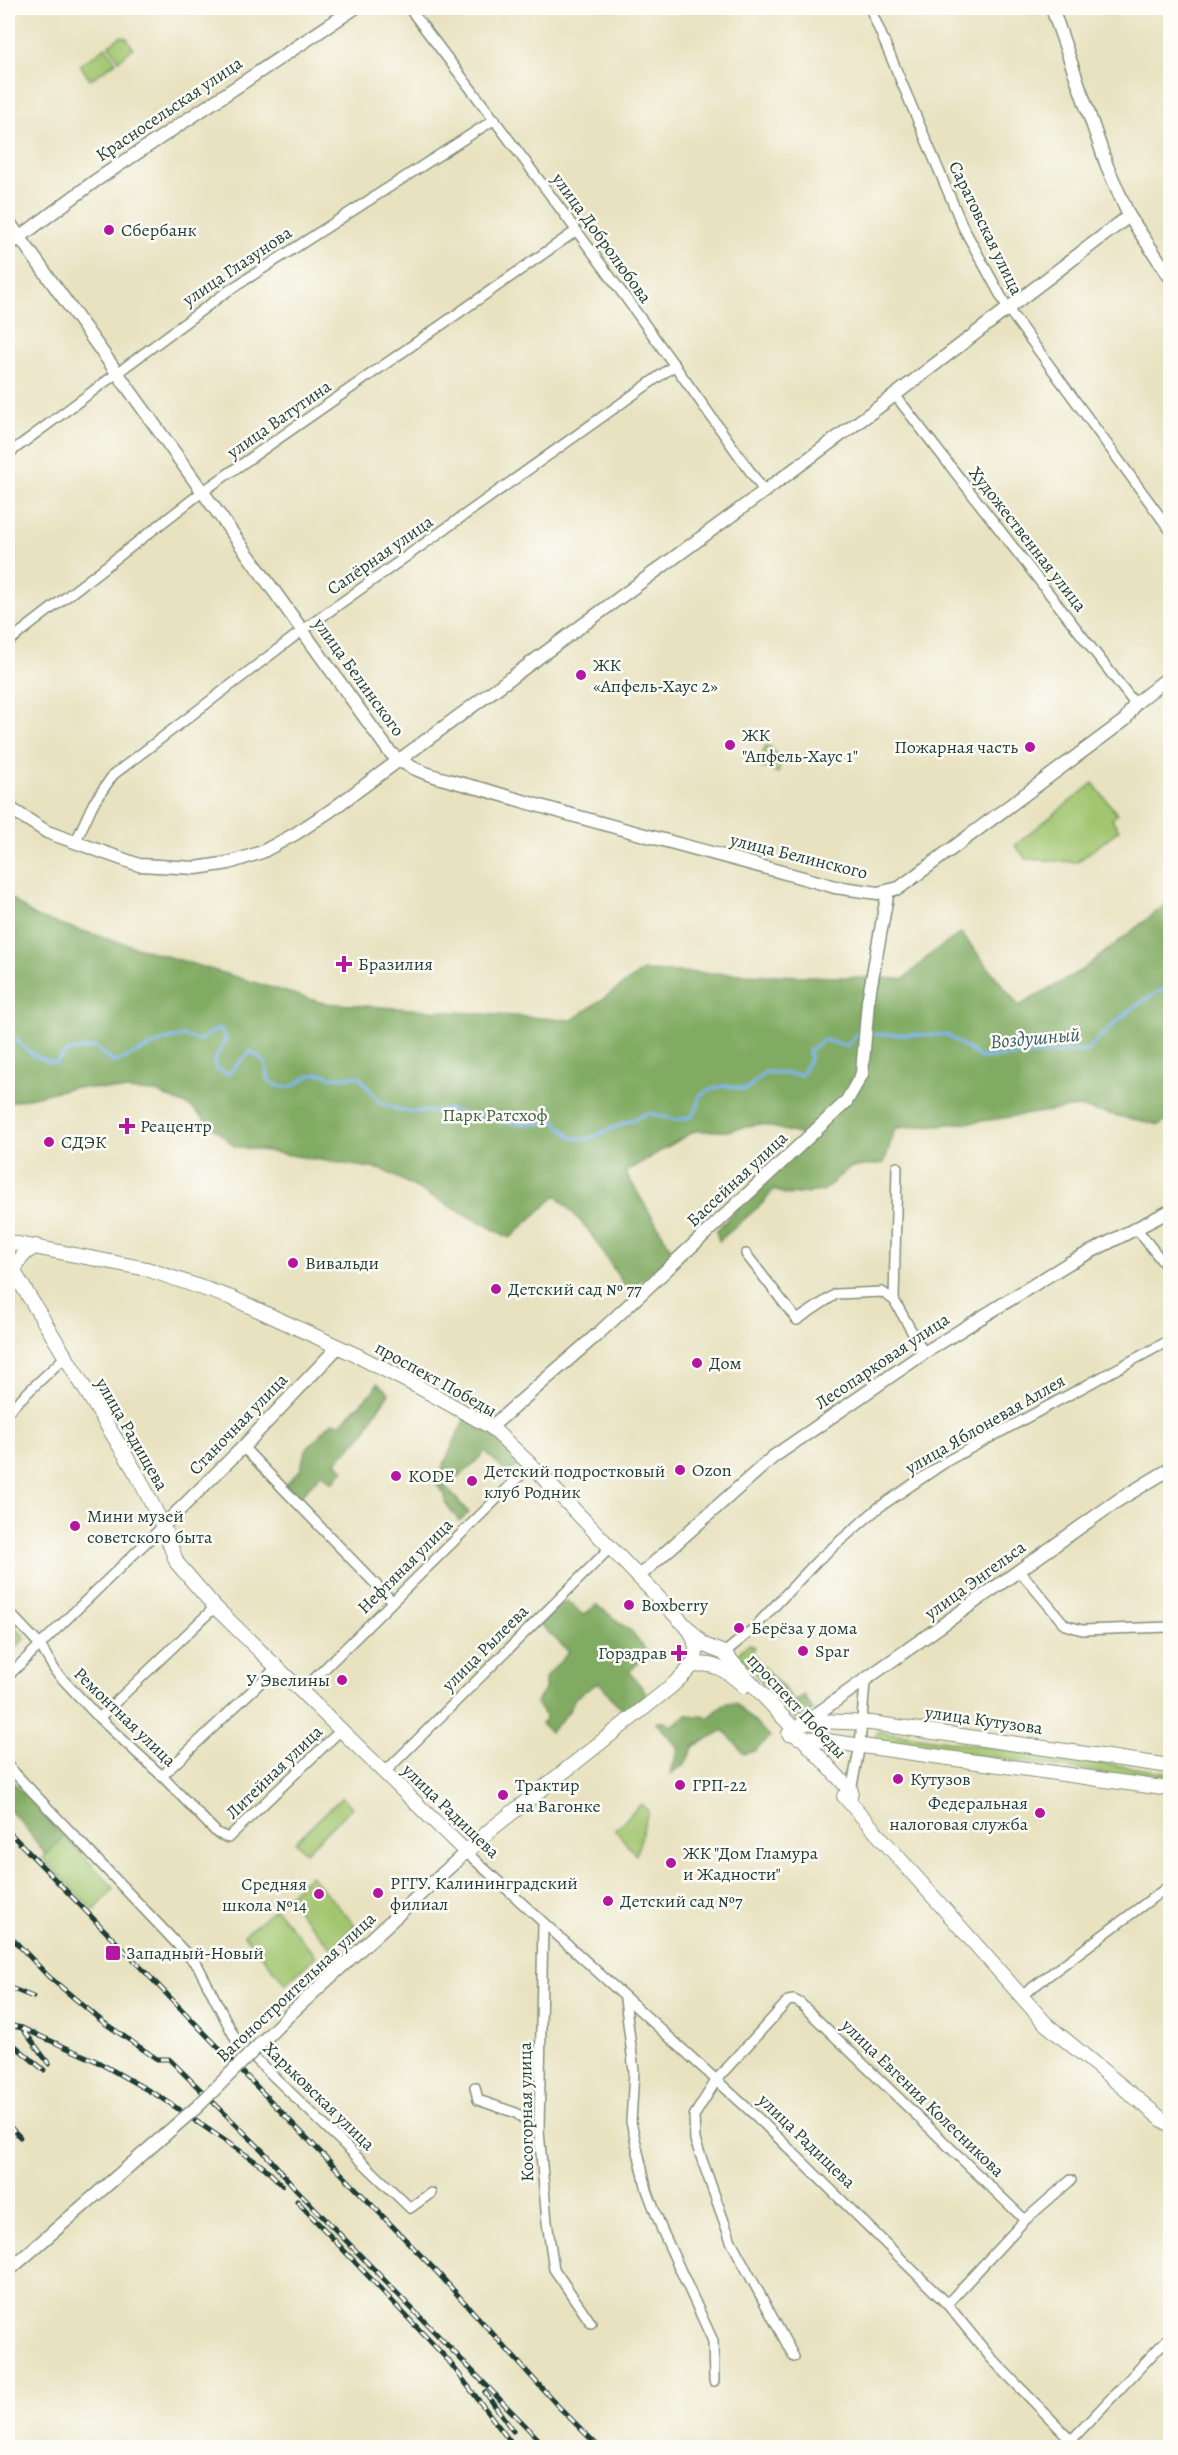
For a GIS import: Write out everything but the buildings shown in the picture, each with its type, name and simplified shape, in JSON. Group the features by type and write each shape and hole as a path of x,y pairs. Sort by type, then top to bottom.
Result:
{"main road":[{"name":"проспект Победы","path":"8,1242 147,1269 192,1283 231,1298 338,1347 417,1386 491,1427 531,1465 609,1549 704,1645 724,1653 797,1731 1046,2024 1170,2126"},
{"name":"улица Радищева","path":"36,1246 24,1254 10,1271 66,1356 120,1445 163,1526 177,1563 215,1607 466,1852"},
{"path":"689,1629 696,1647 693,1666"},
{"name":"проспект Победы","path":"693,1666 706,1663 727,1672 797,1731"},
{"name":"Вагоностроительная улица","path":"466,1852 489,1831 668,1689 693,1666"},
{"name":"улица Кутузова","path":"797,1731 817,1720 860,1723 1028,1744 1170,1766"},
{"path":"797,1731 860,1745 1170,1789"}],"street":[{"name":"Красносельская улица","path":"8,246 158,138 355,8"},
{"name":"улица Добролюбова","path":"409,8 495,119 764,491"},
{"name":"Саратовская улица","path":"870,8 963,227 1008,309 1170,530"},
{"path":"1052,8 1107,166 1129,216 1170,277"},
{"name":"улица Глазунова","path":"8,454 225,293 495,119"},
{"path":"8,807 47,832 139,865 196,868 229,863 261,852 295,834 397,760 895,395 1129,216"},
{"name":"улица Белинского","path":"8,221 397,760 420,770 532,804 835,887 856,892 878,893 894,890"},
{"name":"улица Ватутина","path":"8,642 202,492 576,231"},
{"name":"Сапёрная улица","path":"75,843 93,804 113,775 303,630 675,365"},
{"name":"Художественная улица","path":"895,395 1136,704"},
{"path":"894,890 1125,720 1136,704 1170,676"},
{"name":"Бассейная улица","path":"491,1427 600,1332 846,1102 862,1074 868,1001 894,890"},
{"path":"894,1300 897,1167"},
{"name":"Лесопарковая улица","path":"638,1577 773,1456 924,1353 1069,1263 1170,1211"},
{"path":"1136,1228 1170,1271"},
{"path":"746,1254 797,1320 836,1294 882,1292 894,1300 924,1353"},
{"name":"улица Яблоневая Аллея","path":"724,1653 752,1630 818,1560 878,1508 955,1456 1170,1340"},
{"name":"Станочная улица","path":"8,1676 243,1447 338,1347"},
{"path":"8,1411 66,1356"},
{"path":"243,1447 392,1601"},
{"name":"Нефтяная улица","path":"302,1691 531,1465"},
{"name":"улица Энгельса","path":"797,1731 1117,1501 1170,1469"},
{"name":"улица Рылеева","path":"385,1772 609,1549"},
{"path":"1019,1570 1065,1625 1082,1630 1170,1627"},
{"path":"99,1718 215,1607"},
{"name":"Ремонтная улица","path":"8,1611 40,1645 56,1672 99,1718 162,1776 217,1833 228,1838"},
{"path":"162,1776 277,1667"},
{"path":"850,1796 860,1745 865,1682"},
{"name":"Литейная улица","path":"228,1838 342,1729"},
{"name":"Харьковская улица","path":"8,1766 198,1966 236,2040 410,2208 431,2193"},
{"name":"улица Радищева","path":"466,1852 625,1999 717,2079 947,2304 991,2358 1079,2448"},
{"name":"Вагоностроительная улица","path":"8,2271 197,2107 288,2016 466,1852"},
{"path":"1021,1996 1170,1885"},
{"name":"Косогорная улица","path":"543,1924 539,2131 547,2222 554,2269 591,2323"},
{"path":"625,1999 634,2071 631,2122 647,2190 662,2230 713,2341 714,2381"},
{"name":"улица Евгения Колесникова","path":"717,2079 788,2001 801,2003 1025,2220"},
{"path":"717,2079 694,2116 695,2140 731,2241 794,2357"},
{"path":"475,2087 478,2100 516,2114 539,2131"},
{"path":"947,2304 1025,2220 1071,2180"},
{"path":"1064,2448 1170,2336"}],"green space":[{"path":"121,36 127,38 133,48 119,60 109,45"},
{"path":"106,47 116,62 90,80 80,65"},
{"path":"766,745 771,747 782,761 778,773 758,766"},
{"path":"1093,783 1117,814 1112,819 1119,830 1077,862 1026,859 1015,845"},
{"name":"Парк Ратсхоф","path":"8,896 36,917 323,1003 572,1020 643,971 904,979 931,954 961,933 1019,1006 1082,970 1170,901 1170,1117 1159,1125 1077,1107 976,1122 895,1128 884,1163 849,1168 823,1191 788,1195 773,1190 764,1202 719,1241 716,1231 806,1136 760,1124 727,1131 694,1131 625,1172 674,1253 628,1291 589,1231 557,1195 510,1238 383,1170 234,1146 191,1107 156,1092 74,1087 8,1103"},
{"path":"377,1383 389,1393 364,1433 336,1462 344,1470 332,1483 322,1473 298,1499 285,1485 301,1469 305,1451 332,1422 340,1424 374,1390"},
{"path":"465,1418 490,1433 521,1462 511,1472 504,1470 485,1451 472,1466 452,1482 446,1481 445,1486 469,1513 459,1521 445,1502 445,1494 435,1483 433,1477 441,1471"},
{"path":"567,1601 583,1615 597,1605 632,1632 648,1653 629,1672 650,1697 627,1717 599,1682 575,1698 569,1711 550,1732 541,1724 546,1718 536,1703 545,1690 545,1678 569,1652 539,1623"},
{"path":"8,1619 25,1638 8,1654"},
{"path":"749,1644 754,1647 751,1652 771,1676 762,1681 738,1656 741,1650"},
{"path":"771,1676 794,1702 804,1695 813,1710 799,1721 794,1718 762,1682"},
{"path":"726,1703 735,1703 770,1737 754,1751 744,1754 724,1730 694,1746 685,1764 670,1774 679,1749 656,1722 665,1722 671,1726 687,1715 709,1717"},
{"path":"877,1731 1170,1773 1170,1783 875,1741"},
{"path":"8,1777 64,1836 46,1855 22,1823 8,1809"},
{"path":"342,1797 352,1807 306,1852 295,1842"},
{"path":"641,1804 648,1811 636,1855 615,1830"},
{"path":"64,1836 114,1888 94,1911 43,1858"},
{"path":"310,1875 355,1925 332,1948 286,1898"},
{"path":"275,1908 316,1956 286,1984 244,1935"}],"waterway":[{"name":"Воздушный","path":"870,1034 947,1035 981,1058 1087,1051 1135,1006 1170,986"},
{"name":"Воздушный","path":"8,1039 15,1038 33,1054 55,1063 67,1052 95,1047 114,1063 165,1040 183,1036 199,1040 220,1028 226,1040 214,1060 216,1069 228,1074 251,1051 265,1063 269,1081 279,1086 292,1086 313,1075 360,1077 380,1103 402,1111 437,1112 448,1109 464,1115 492,1115 504,1123 543,1124 553,1119 572,1138 588,1139 648,1113 676,1120 691,1117 698,1107 700,1095 717,1087 732,1086 745,1090 766,1072 801,1075 810,1059 809,1050 824,1040 847,1046 857,1034 863,1034"}],"railway":[{"path":"8,1831 437,2272 558,2406 600,2448"},
{"path":"8,1934 48,1976 103,2022 157,2059 169,2059 263,2151 296,2189 547,2448"},
{"path":"8,1987 33,1997"},
{"path":"8,2025 22,2028 49,2064"},
{"path":"22,2028 94,2060 162,2098 265,2168 282,2185"},
{"path":"8,2040 44,2070"},
{"path":"8,2125 20,2137"},
{"path":"297,2201 448,2360 515,2448"},
{"path":"485,2392 513,2431"}],"place":[{"name":"Сбербанк","path":"109,230"},
{"name":"ЖК «Апфель-Хаус 2»","path":"581,675"},
{"name":"ЖК \"Апфель-Хаус 1\"","path":"730,745"},
{"name":"Пожарная часть","path":"1030,747"},
{"name":"Бразилия","path":"344,964"},
{"name":"Реацентр","path":"127,1126"},
{"name":"СДЭК","path":"49,1142"},
{"name":"Вивальди","path":"293,1263"},
{"name":"Детский сад № 77","path":"496,1289"},
{"name":"Дом","path":"697,1363"},
{"name":"Ozon","path":"680,1470"},
{"name":"KODE","path":"396,1476"},
{"name":"Детский подростковый клуб Родник","path":"472,1481"},
{"name":"Мини музей советского быта","path":"75,1526"},
{"name":"Boxberry","path":"629,1605"},
{"name":"Берёза у дома","path":"739,1628"},
{"name":"Spar","path":"803,1651"},
{"name":"Горздрав","path":"679,1653"},
{"name":"У Эвелины","path":"342,1680"},
{"name":"Кутузов","path":"898,1779"},
{"name":"ГРП-22","path":"680,1785"},
{"name":"Трактир на Вагонке","path":"503,1795"},
{"name":"Федеральная налоговая служба","path":"1040,1813"},
{"name":"ЖК \"Дом Гламура и Жадности\"","path":"671,1863"},
{"name":"РГГУ. Калининградский филиал","path":"378,1893"},
{"name":"Средняя школа №14","path":"319,1894"},
{"name":"Детский сад №7","path":"608,1901"},
{"name":"Западный-Новый","path":"113,1953"}]}
